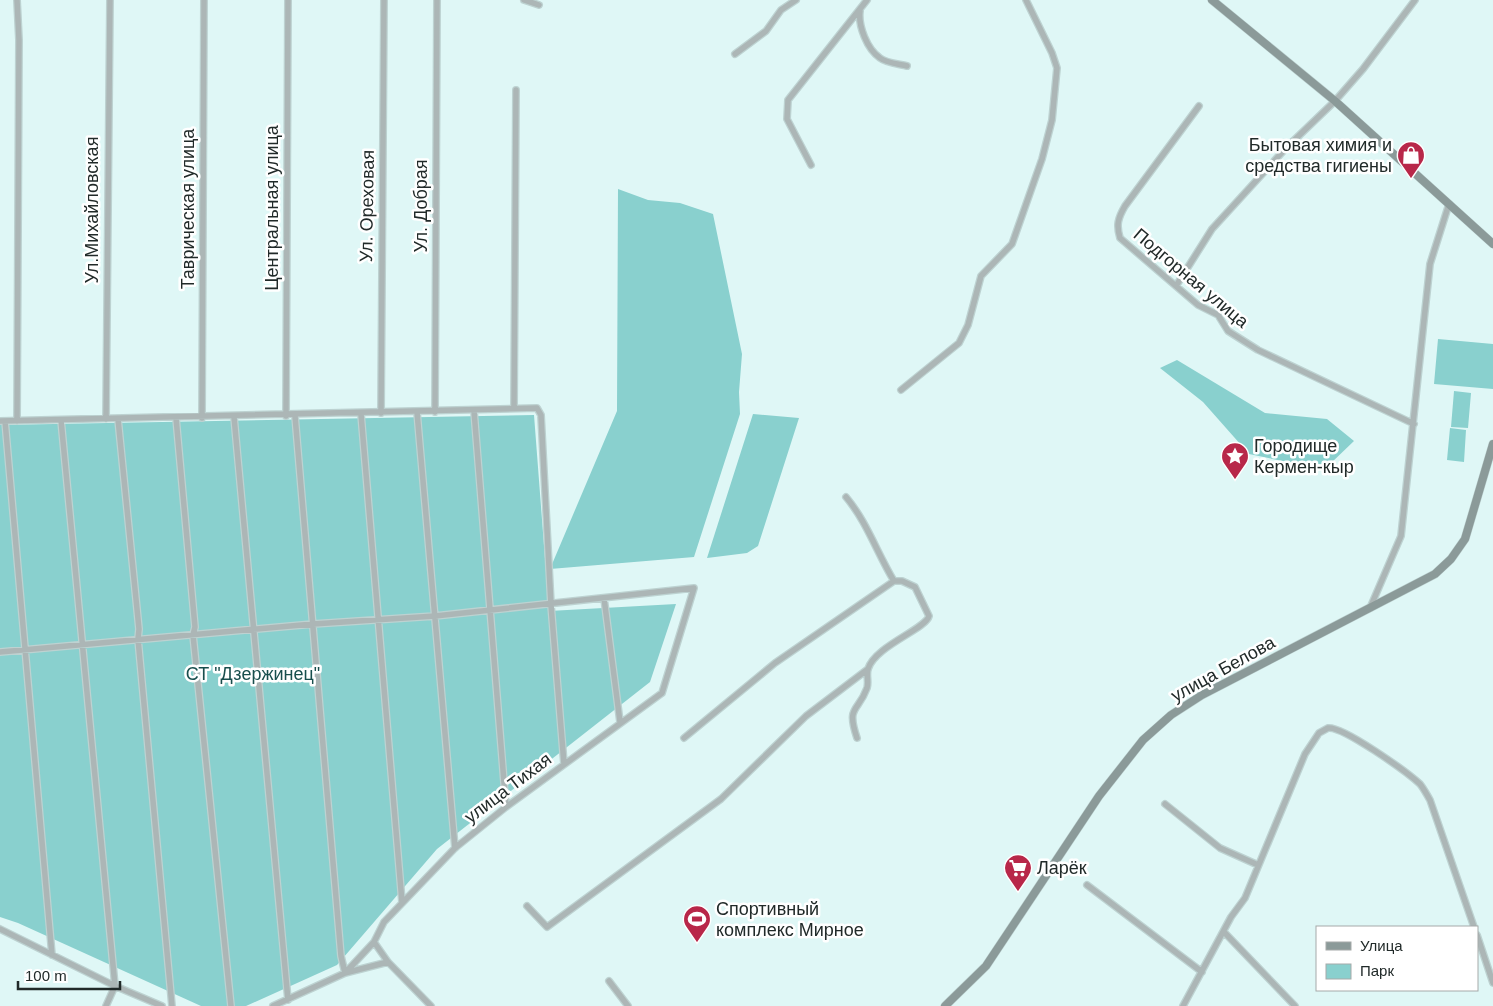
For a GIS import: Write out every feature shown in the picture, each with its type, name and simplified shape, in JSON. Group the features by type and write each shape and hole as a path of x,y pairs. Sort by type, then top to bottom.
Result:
{"main road":[{"path":"1212,0 1335,101 1493,244"},
{"name":"улица Белова","path":"946,1006 986,966 1099,796 1143,740 1171,714 1202,695 1435,574 1451,559 1465,539 1493,444"}],"street":[{"path":"16,421 19,40 17,0"},
{"name":"Ул.Михайловская","path":"106,420 110,0"},
{"name":"Таврическая улица","path":"202,418 204,0"},
{"name":"Центральная улица","path":"286,416 288,0"},
{"name":"Ул. Ореховая","path":"381,413 384,0"},
{"name":"Ул. Добрая","path":"435,412 437,0"},
{"path":"524,0 539,5"},
{"path":"735,54 766,31 781,10 796,0"},
{"path":"811,165 787,119 788,100 867,0"},
{"path":"901,390 959,343 968,325 981,276 1012,244 1042,160 1052,120 1057,68 1052,53 1026,0"},
{"path":"1176,286 1212,229 1286,148 1335,101 1415,0"},
{"path":"860,11 860,28 872,50 880,59 907,66"},
{"path":"514,408 516,90"},
{"name":"Подгорная улица","path":"1199,106 1125,206 1119,217 1117,227 1120,238 1198,305 1218,315 1228,331 1258,350 1414,424"},
{"path":"1370,608 1401,536 1430,264 1449,204"},
{"path":"52,955 2,421 295,416 474,411 534,407 541,415 551,605 564,764"},
{"path":"474,411 492,610 506,806"},
{"path":"418,412 454,848"},
{"path":"361,414 402,902"},
{"path":"295,416 341,956 345,974"},
{"path":"234,417 252,629 288,1000"},
{"path":"176,418 195,627 193,635 231,1006"},
{"path":"118,419 140,629 138,639 172,1006"},
{"path":"61,420 115,986 106,1006"},
{"path":"846,497 860,514 879,557 894,581"},
{"path":"527,906 547,927 721,799 806,716 868,669 893,642 926,623 928,619 915,587 902,581 894,581 774,663 684,738"},
{"name":"улица Тихая","path":"345,974 374,942 384,922 454,848 506,806 662,693 694,588 604,598"},
{"path":"0,652 252,629 435,616 604,598 620,722"},
{"path":"857,738 852,716 855,706 866,689 868,669"},
{"path":"1183,1006 1245,898 1304,754 1319,733 1328,728 1337,728 1410,775 1422,786 1430,800 1474,926"},
{"path":"1165,804 1220,848 1258,866"},
{"path":"1087,886 1202,972"},
{"path":"0,929 115,986 162,1006"},
{"path":"1224,932 1295,1006"},
{"path":"1478,939 1493,983"},
{"path":"374,942 388,962 431,1006"},
{"path":"273,1006 345,974 388,962"},
{"path":"609,981 628,1006"}],"green space":[{"path":"618,189 648,200 680,203 713,214 742,354 739,392 740,414 694,557 550,569 617,411"},
{"path":"1438,339 1493,344 1493,389 1434,384"},
{"path":"1177,360 1265,413 1327,419 1354,441 1329,465 1287,462 1249,454 1203,402 1160,368"},
{"path":"1454,391 1471,393 1468,428 1451,427"},
{"path":"753,414 799,418 758,546 747,553 707,558"},
{"name":"СТ \"Дзержинец\"","path":"534,415 549,611 676,604 650,682 437,849 337,965 246,1006 201,1006 18,923 0,917 0,425"},
{"path":"1450,428 1466,430 1464,462 1447,460"}],"place":[{"name":"Бытовая химия и средства гигиены","path":"1411,179"},
{"name":"Городище Кермен-кыр","path":"1235,480"},
{"name":"Ларёк","path":"1018,892"},
{"name":"Спортивный комплекс Мирное","path":"697,943"}]}
